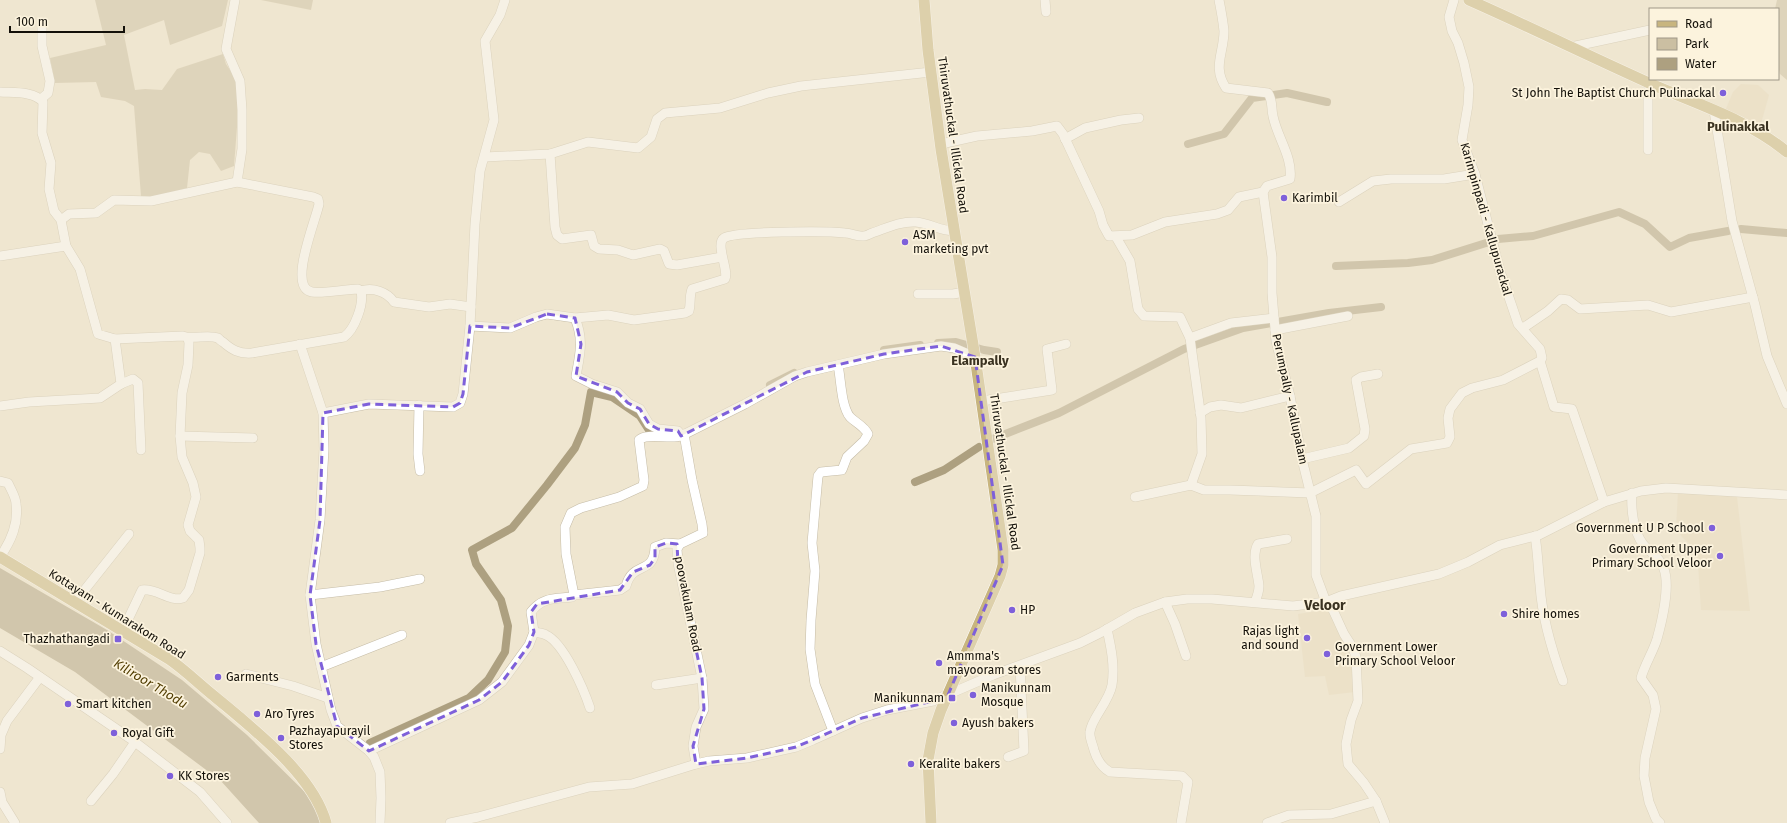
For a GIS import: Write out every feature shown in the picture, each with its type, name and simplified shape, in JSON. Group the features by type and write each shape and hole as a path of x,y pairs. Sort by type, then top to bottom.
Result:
{"main road":[{"name":"Thiruvathuckal - Illickal Road","path":"924,0 940,144 982,401 1003,550 1003,565 1000,576 948,694 928,755 931,823"},
{"path":"1469,0 1570,47 1757,130 1787,152"},
{"name":"Kottayam - Kumarakom Road","path":"0,557 123,630 175,663 269,742 284,757 313,794 326,823"}],"street":[{"path":"235,0 226,49 240,81 242,149 237,182"},
{"path":"323,413 369,404 453,407 460,402 463,394 470,326 475,224 480,171 494,120 485,41 500,15 505,0"},
{"path":"1044,0 1046,12"},
{"path":"940,144 977,136 1032,131 1058,126 1099,211 1108,236 1132,235 1165,222 1217,214 1228,210 1240,197 1263,192 1267,186 1290,179 1291,172 1273,116 1272,100 1268,93 1226,88 1221,80 1219,73 1219,58 1224,32 1219,0"},
{"name":"Karimpinpadi - Kallupurackal","path":"1454,0 1449,17 1452,31 1458,43 1469,87 1468,105 1462,140 1475,174 1500,271 1516,318 1540,349 1542,358 1540,360 1554,407 1572,409 1604,502"},
{"path":"41,99 48,94 50,81 42,46 42,28"},
{"path":"1570,47 1649,30"},
{"path":"485,157 550,154 588,142 640,147 651,137 657,119 665,113 720,108 768,93 807,85 931,72"},
{"path":"1648,150 1648,97 1650,83"},
{"path":"0,92 24,93 41,99"},
{"path":"41,99 43,102 42,133 51,163 49,189 54,212 61,220 66,246 80,269 98,334 115,339 183,336 188,338 195,336 218,338 232,350 239,353 252,353 344,337 351,330 358,313 363,297 361,291"},
{"path":"1714,111 1732,221 1753,297 1767,356 1787,404"},
{"path":"1065,139 1085,128 1121,120 1139,118"},
{"path":"550,154 555,227 557,235 562,239 591,235 594,246 599,249 618,250 633,255 660,249 664,251 669,264 677,265 722,256"},
{"path":"1339,202 1373,181 1391,179 1444,179 1475,174"},
{"path":"61,220 69,214 96,213 114,200 151,201 237,182 276,189 318,199 318,209 302,269 302,284 305,289 312,292 350,289 358,289 361,291 368,289 379,291 390,296 394,302 403,304 429,307 450,304 471,307"},
{"name":"Perumpally - Kallupalam","path":"1263,192 1272,257 1274,318 1278,350 1290,396 1302,459 1316,516 1316,574 1326,602 1334,610 1356,657 1358,701 1351,720 1346,744 1348,764 1364,783 1376,801 1385,823"},
{"path":"470,326 510,328 547,314 575,318 608,315 634,320 689,312 691,305 690,294 692,289 725,280 726,276 721,242 724,238 756,233 840,233 863,236 897,224 918,222 944,231 954,232"},
{"path":"1116,236 1130,261 1138,309 1144,316 1180,317 1191,344 1200,413 1202,454 1191,485"},
{"path":"0,256 66,246"},
{"path":"918,294 965,292"},
{"path":"1523,328 1548,311 1561,299 1568,300 1580,309 1648,305 1671,312 1753,297"},
{"path":"1275,330 1348,316"},
{"path":"575,318 580,331 581,344 576,376 592,384 617,392 628,404 640,409 649,424 658,429 681,434"},
{"path":"1191,344 1231,323 1274,318"},
{"path":"123,630 142,590 148,590 177,600 183,598 189,590 200,554 199,540 190,531 188,525 196,497 182,458 180,436 182,393 188,365 188,338"},
{"path":"115,339 121,384"},
{"path":"300,344 323,413 324,449 320,520 310,595 316,644 331,710 337,726 369,751 374,757 380,772 380,823"},
{"path":"982,401 1052,390 1048,349 1066,344"},
{"path":"574,595 566,554 565,527 570,512 619,498 643,486 644,480 639,440 641,438 645,436 674,438 745,404 795,376 884,354 941,346 974,350"},
{"path":"1135,498 1154,492 1191,485 1204,490 1218,491 1230,490 1310,493 1356,470 1366,484 1411,449 1447,443 1450,437 1448,418 1450,409 1462,393 1472,388 1503,380 1540,360"},
{"path":"833,731 815,684 810,649 810,620 815,571 812,544 818,476 821,472 842,470 847,457 864,441 868,434 866,429 850,416 845,407 838,365"},
{"path":"1302,459 1349,448 1364,436 1365,429 1356,380 1360,376 1378,374"},
{"path":"0,406 29,402 100,398 121,384 133,379 138,383 141,450"},
{"path":"1200,413 1210,407 1221,405 1241,408 1290,396"},
{"path":"419,405 418,454 420,471"},
{"name":"poovakulam Road","path":"681,434 702,524 702,533 680,544 677,549 678,563 702,678 704,709 696,727 693,746 696,764"},
{"path":"180,436 253,438"},
{"path":"0,481 8,484 16,503 16,521 12,539 0,557"},
{"path":"450,823 478,817 589,787 632,784 696,764 709,761 747,758 796,746 862,718 887,710 933,701 993,675 1080,643 1135,613 1165,602 1187,599 1255,602 1293,606 1326,602 1341,596 1439,574 1468,562 1500,545 1535,536 1604,502 1632,494 1666,488 1787,495"},
{"path":"1632,494 1633,515 1642,543 1658,558 1664,570 1664,602 1657,639 1641,678 1654,695 1656,709 1645,758 1644,776 1649,802 1656,819 1660,823"},
{"path":"75,602 129,534"},
{"path":"1535,536 1539,561 1540,586 1552,651 1563,680"},
{"path":"1255,602 1259,588 1256,573 1256,548 1258,544 1287,539"},
{"path":"369,751 480,700 502,682 529,645 534,632 531,612 537,604 543,601 572,597 574,595 620,590 626,586 628,579 633,572 650,565 655,558 655,547 666,543 680,544"},
{"path":"310,595 380,587 420,579"},
{"path":"1165,602 1175,624 1186,656"},
{"path":"1106,629 1113,652 1112,685 1104,706 1093,723 1090,733 1096,754 1102,768 1110,772 1182,776 1188,782 1181,823"},
{"path":"534,632 547,635 556,644 576,672 584,689 590,708"},
{"path":"321,667 402,635"},
{"path":"0,651 135,742 200,792 227,823"},
{"path":"1008,757 1024,751 1020,666"},
{"path":"246,674 293,686 328,698"},
{"path":"0,749 1,735 7,722 40,677"},
{"path":"656,685 702,678"},
{"path":"91,801 113,774 135,742"},
{"path":"0,792 2,802 15,823"},
{"path":"1267,823 1290,815 1314,813 1331,814 1376,801"}],"highlighted area":[{"path":"547,314 575,318 581,344 576,376 617,392 628,403 640,409 649,424 658,429 678,431 681,436 807,372 884,354 941,346 975,357 1003,565 948,695 933,701 862,718 796,747 747,758 696,764 693,746 704,709 702,678 678,563 677,544 666,543 655,547 655,558 650,565 633,572 620,590 537,604 531,612 534,632 529,645 502,682 479,700 369,751 337,726 316,644 310,595 320,520 323,413 369,404 453,407 460,403 463,394 470,326 510,328"}],"shaded area":[{"path":"1741,84 1758,85 1769,95 1760,127 1725,111 1733,92"},
{"name":"Government Upper Primary School Veloor","path":"1678,492 1737,497 1750,611 1701,610 1698,563 1694,548 1682,537 1676,528"},
{"name":"Government Lower Primary School Veloor","path":"1330,609 1341,637 1349,647 1353,661 1355,692 1329,695 1325,676 1305,677 1298,614"}],"green space":[{"path":"95,0 228,0 222,26 170,45 164,20 124,35 135,90 162,90 177,69 223,54 226,64 235,78 239,101 234,166 221,171 210,154 199,152 190,160 187,188 155,196 141,196 134,106 125,101 101,97 96,82 55,83 50,58 106,45"},
{"path":"261,0 313,0 311,10"},
{"path":"1777,0 1787,0 1787,80 1780,74 1779,70 1779,8 1775,8"}],"water":[{"name":"Kiliroor Thodu","path":"0,568 107,630 182,680 247,735 315,802 323,823 259,823 221,781 75,672 0,628"}],"waterway":[{"path":"1188,144 1224,134 1252,98 1287,93 1327,102"},
{"path":"1498,239 1533,236 1619,212 1645,224 1670,247 1689,238 1728,231"},
{"path":"1741,229 1787,233"},
{"path":"1336,266 1408,263 1432,260 1486,243"},
{"path":"990,440 1059,413 1184,349 1243,328 1329,313 1381,307"},
{"path":"938,343 956,342 997,352"},
{"path":"884,350 920,345"},
{"path":"770,385 794,373"},
{"path":"370,743 469,698 488,680 505,652 508,626 501,600 476,564 472,550 512,528 575,448 585,425 591,392 612,397 640,416 649,430 660,433"},
{"path":"915,482 944,470 979,447"}],"place":[{"name":"St John The Baptist Church Pulinackal","path":"1723,93"},
{"name":"Karimbil","path":"1284,198"},
{"name":"ASM marketing pvt","path":"905,242"},
{"name":"Government U P School","path":"1712,528"},
{"name":"Government Upper Primary School Veloor","path":"1720,556"},
{"name":"HP","path":"1012,610"},
{"name":"Shire homes","path":"1504,614"},
{"name":"Rajas light and sound","path":"1307,638"},
{"name":"Thazhathangadi","path":"118,639"},
{"name":"Government Lower Primary School Veloor","path":"1327,654"},
{"name":"Ammma's mayooram stores","path":"939,663"},
{"name":"Garments","path":"218,677"},
{"name":"Manikunnam Mosque","path":"973,695"},
{"name":"Manikunnam","path":"952,698"},
{"name":"Smart kitchen","path":"68,704"},
{"name":"Aro Tyres","path":"257,714"},
{"name":"Ayush bakers","path":"954,723"},
{"name":"Royal Gift","path":"114,733"},
{"name":"Pazhayapurayil Stores","path":"281,738"},
{"name":"Keralite bakers","path":"911,764"},
{"name":"KK Stores","path":"170,776"}],"district":[{"name":"Pulinakkal","path":"1738,126"},
{"name":"Elampally","path":"980,360"},
{"name":"Veloor","path":"1325,605"}]}
